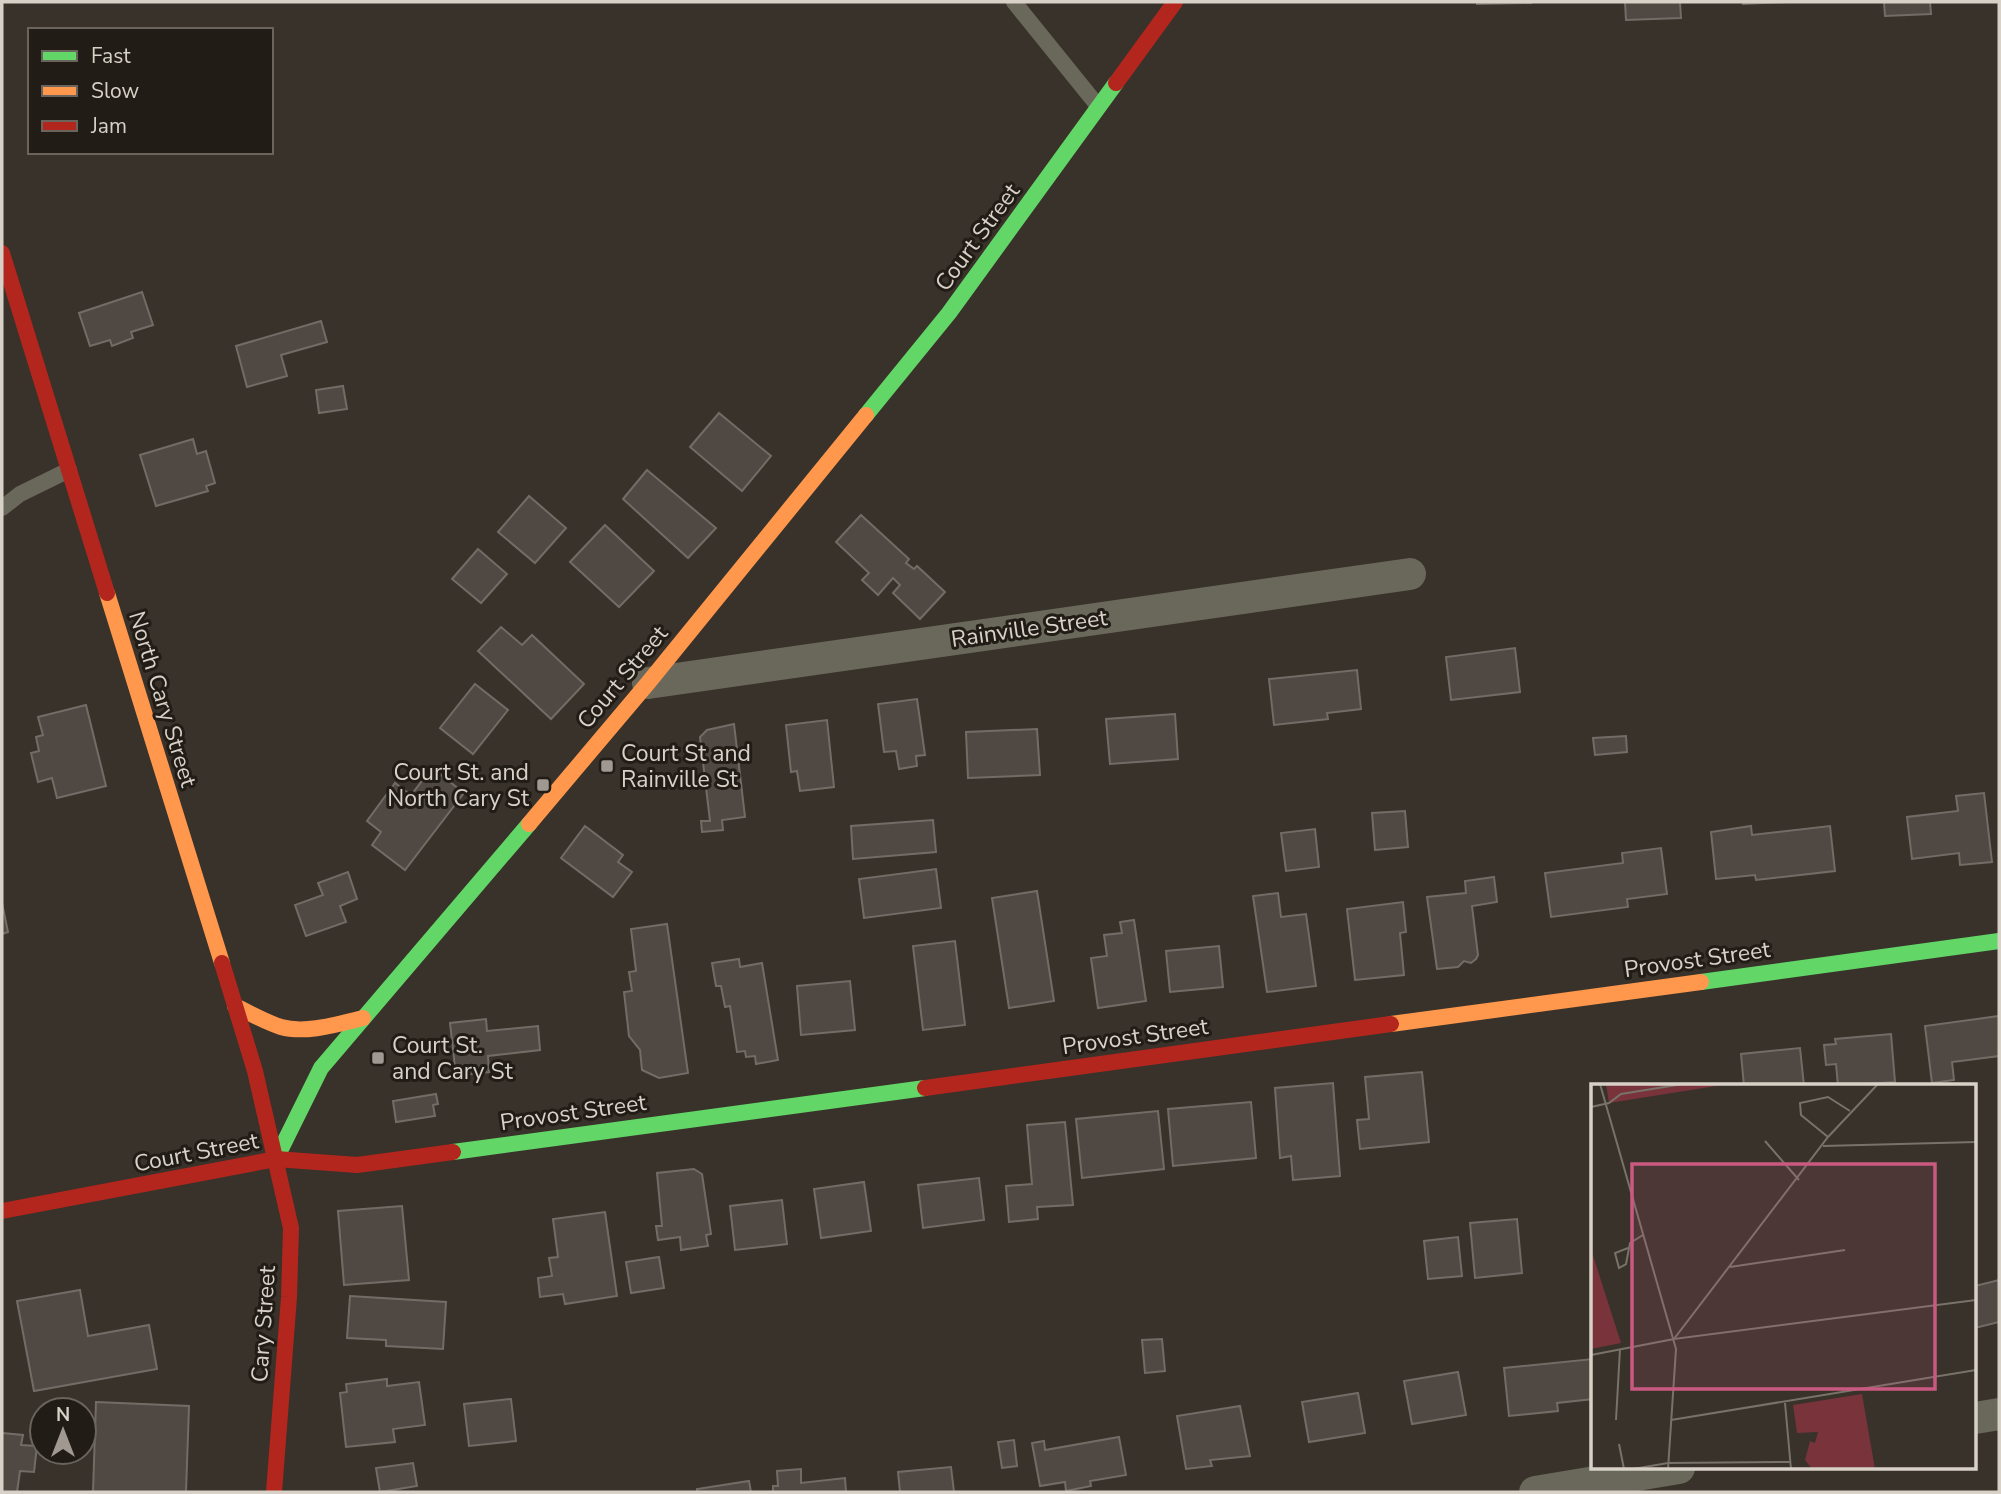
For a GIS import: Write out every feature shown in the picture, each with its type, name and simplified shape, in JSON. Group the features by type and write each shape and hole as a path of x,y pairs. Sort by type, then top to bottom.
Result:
{"street":[{"name":"Court Street","path":"2,1211 276,1159 321,1068 648,683 950,313 1175,2"},
{"name":"North Cary Street","path":"2,253 255,1071 276,1159"},
{"name":"Rainville Street","path":"648,683 1409,574"},
{"name":"Provost Street","path":"276,1159 357,1165 1999,941"},
{"path":"235,1006 288,1028 314,1028 363,1018"},
{"name":"Cary Street","path":"274,1492 289,1297 291,1228 276,1159"},
{"path":"1976,1418 1999,1413"},
{"path":"1535,1492 1667,1470"}],"lane":[{"path":"1014,2 1100,108"},
{"path":"2,508 20,494 69,470"}],"building":[{"path":"1531,2 1531,3 1477,4"},
{"path":"1625,2 1680,2 1681,18 1626,20"},
{"path":"1743,2 1787,2 1743,4"},
{"path":"1884,2 1930,2 1931,14 1885,16"},
{"path":"142,292 153,325 131,332 133,338 112,346 110,340 90,346 79,313"},
{"path":"321,321 327,342 281,355 287,376 247,387 236,346"},
{"path":"343,386 347,409 319,413 316,390"},
{"path":"719,413 771,456 742,491 690,447"},
{"path":"193,439 197,454 206,451 215,483 206,486 208,491 156,506 140,455"},
{"path":"647,470 716,528 688,558 623,499"},
{"path":"529,496 566,528 535,563 498,532"},
{"path":"861,515 909,559 906,563 914,569 917,566 945,592 920,619 893,593 900,585 893,578 878,595 862,580 869,573 836,542"},
{"path":"605,525 654,571 619,607 570,562"},
{"path":"478,549 507,574 481,603 452,579"},
{"path":"501,627 522,645 532,635 584,684 551,719 478,651"},
{"path":"1515,648 1520,692 1451,700 1446,657"},
{"path":"1357,670 1361,709 1327,713 1328,719 1274,725 1269,679"},
{"path":"475,684 508,710 473,754 440,728"},
{"path":"917,699 925,755 916,756 917,766 899,769 896,751 884,752 878,704"},
{"path":"86,705 106,786 57,798 52,778 38,782 31,753 39,751 36,737 43,735 38,717"},
{"path":"1175,714 1178,759 1110,764 1106,719"},
{"path":"827,720 834,787 800,791 797,771 791,772 786,725"},
{"path":"734,724 745,817 722,820 723,830 702,832 701,821 710,821 700,737 707,730"},
{"path":"1037,729 1040,775 968,778 966,732"},
{"path":"1626,736 1627,752 1595,755 1593,738"},
{"path":"432,768 464,793 405,870 372,845 381,832 367,821 395,783 411,795"},
{"path":"1984,793 1992,862 1960,865 1959,853 1912,859 1907,817 1958,811 1956,796"},
{"path":"1405,811 1408,847 1375,850 1372,813"},
{"path":"933,820 936,852 853,859 851,826"},
{"path":"585,826 623,855 618,862 632,872 613,897 561,858"},
{"path":"1751,826 1752,835 1830,826 1835,871 1756,880 1755,875 1716,879 1711,832"},
{"path":"1315,829 1319,867 1286,871 1281,833"},
{"path":"1661,848 1667,894 1627,899 1628,907 1551,917 1545,873 1623,863 1622,853"},
{"path":"936,869 941,908 864,918 859,879"},
{"path":"348,872 357,899 340,906 346,922 306,936 295,905 323,895 318,883"},
{"path":"1494,877 1497,902 1472,906 1478,955 1476,959 1471,963 1464,961 1458,967 1437,969 1427,897 1466,893 1465,881"},
{"path":"1037,891 1054,1001 1009,1008 992,898"},
{"path":"1278,893 1281,917 1306,914 1316,986 1267,992 1253,896"},
{"path":"1403,902 1406,932 1400,933 1404,975 1355,980 1347,909"},
{"path":"2,903 8,932 2,934"},
{"path":"1134,920 1146,1001 1098,1008 1091,958 1107,956 1104,935 1122,933 1120,922"},
{"path":"667,924 688,1073 659,1078 642,1070 640,1050 629,1036 624,992 632,991 629,972 636,971 631,929"},
{"path":"955,941 965,1025 923,1030 913,946"},
{"path":"1219,946 1223,987 1170,992 1166,951"},
{"path":"739,959 740,967 762,963 778,1060 756,1064 755,1056 746,1057 745,1051 737,1052 730,1006 725,1007 721,986 716,986 712,963"},
{"path":"850,981 855,1030 801,1035 797,986"},
{"path":"1999,1016 1999,1056 1952,1062 1954,1080 1932,1083 1925,1026"},
{"path":"486,1019 487,1031 538,1026 540,1050 488,1056 489,1072 456,1076 450,1023"},
{"path":"1891,1034 1895,1082 1838,1084 1836,1064 1826,1065 1824,1045 1836,1044 1835,1039"},
{"path":"1800,1048 1804,1084 1744,1084 1741,1054"},
{"path":"1422,1072 1429,1142 1360,1149 1357,1120 1369,1119 1365,1077"},
{"path":"1333,1083 1340,1176 1293,1180 1291,1156 1280,1158 1275,1088"},
{"path":"436,1094 438,1104 433,1105 435,1116 396,1122 393,1101"},
{"path":"1251,1102 1256,1158 1173,1166 1168,1109"},
{"path":"1158,1111 1164,1169 1082,1178 1076,1119"},
{"path":"1065,1122 1073,1205 1037,1207 1038,1219 1009,1222 1006,1186 1032,1184 1027,1125"},
{"path":"694,1169 702,1174 711,1234 706,1235 708,1246 681,1250 680,1237 658,1240 656,1226 662,1226 657,1173"},
{"path":"979,1178 984,1220 923,1228 918,1185"},
{"path":"864,1182 871,1231 821,1238 814,1189"},
{"path":"782,1200 787,1244 735,1250 730,1206"},
{"path":"402,1206 409,1280 344,1285 338,1211"},
{"path":"605,1212 617,1296 565,1304 563,1294 540,1297 538,1278 552,1276 549,1258 558,1257 553,1219"},
{"path":"1517,1219 1522,1273 1475,1278 1470,1223"},
{"path":"1458,1237 1462,1276 1428,1279 1424,1241"},
{"path":"659,1257 664,1288 631,1293 626,1262"},
{"path":"1999,1280 1999,1322 1976,1328 1976,1286"},
{"path":"80,1290 88,1336 149,1325 157,1369 34,1391 17,1301"},
{"path":"350,1296 446,1302 443,1349 386,1346 386,1340 347,1338"},
{"path":"1162,1339 1165,1371 1145,1373 1142,1340"},
{"path":"1591,1359 1591,1399 1557,1403 1558,1411 1509,1416 1504,1368"},
{"path":"1458,1372 1466,1415 1412,1424 1404,1381"},
{"path":"387,1379 387,1386 419,1382 425,1425 393,1429 395,1442 346,1447 340,1393 347,1392 346,1384"},
{"path":"1358,1393 1365,1433 1309,1442 1302,1402"},
{"path":"511,1399 516,1441 469,1446 464,1404"},
{"path":"98,1402 189,1406 186,1492 93,1492 94,1466 98,1466"},
{"path":"1240,1406 1250,1456 1210,1460 1212,1466 1186,1469 1177,1416"},
{"path":"2,1433 23,1435 21,1445 28,1445 28,1466 35,1466 34,1472 20,1471 17,1492 2,1492"},
{"path":"1119,1437 1126,1475 1090,1481 1091,1486 1066,1491 1065,1482 1040,1486 1032,1443 1044,1441 1045,1450"},
{"path":"1014,1440 1017,1466 1002,1468 998,1442"},
{"path":"413,1463 417,1486 380,1492 376,1468"},
{"path":"951,1467 954,1492 900,1492 898,1472"},
{"path":"801,1469 801,1483 845,1478 846,1492 773,1492 773,1486 778,1486 777,1471"},
{"path":"749,1481 751,1492 697,1492 697,1489"}],"traffic: fast":[{"path":"866,415 949,313 1116,83"},
{"path":"276,1159 321,1068 529,824"},
{"path":"1701,982 1999,941"},
{"path":"453,1152 925,1088"}],"traffic: slow":[{"path":"529,824 648,683 866,415"},
{"path":"107,593 222,963"},
{"path":"1391,1024 1701,982"},
{"path":"235,1006 269,1023 291,1029 322,1027 363,1018"}],"traffic: jam":[{"path":"1116,83 1175,2"},
{"path":"2,253 107,593"},
{"path":"222,963 255,1071 291,1228 289,1297 274,1492"},
{"path":"925,1088 1391,1024"},
{"path":"2,1211 276,1159 357,1165 453,1152"}],"place":[{"name":"Court St and Rainville St","path":"607,766"},
{"name":"Court St. and North Cary St","path":"543,785"},
{"name":"Court St. and Cary St","path":"378,1058"}]}
